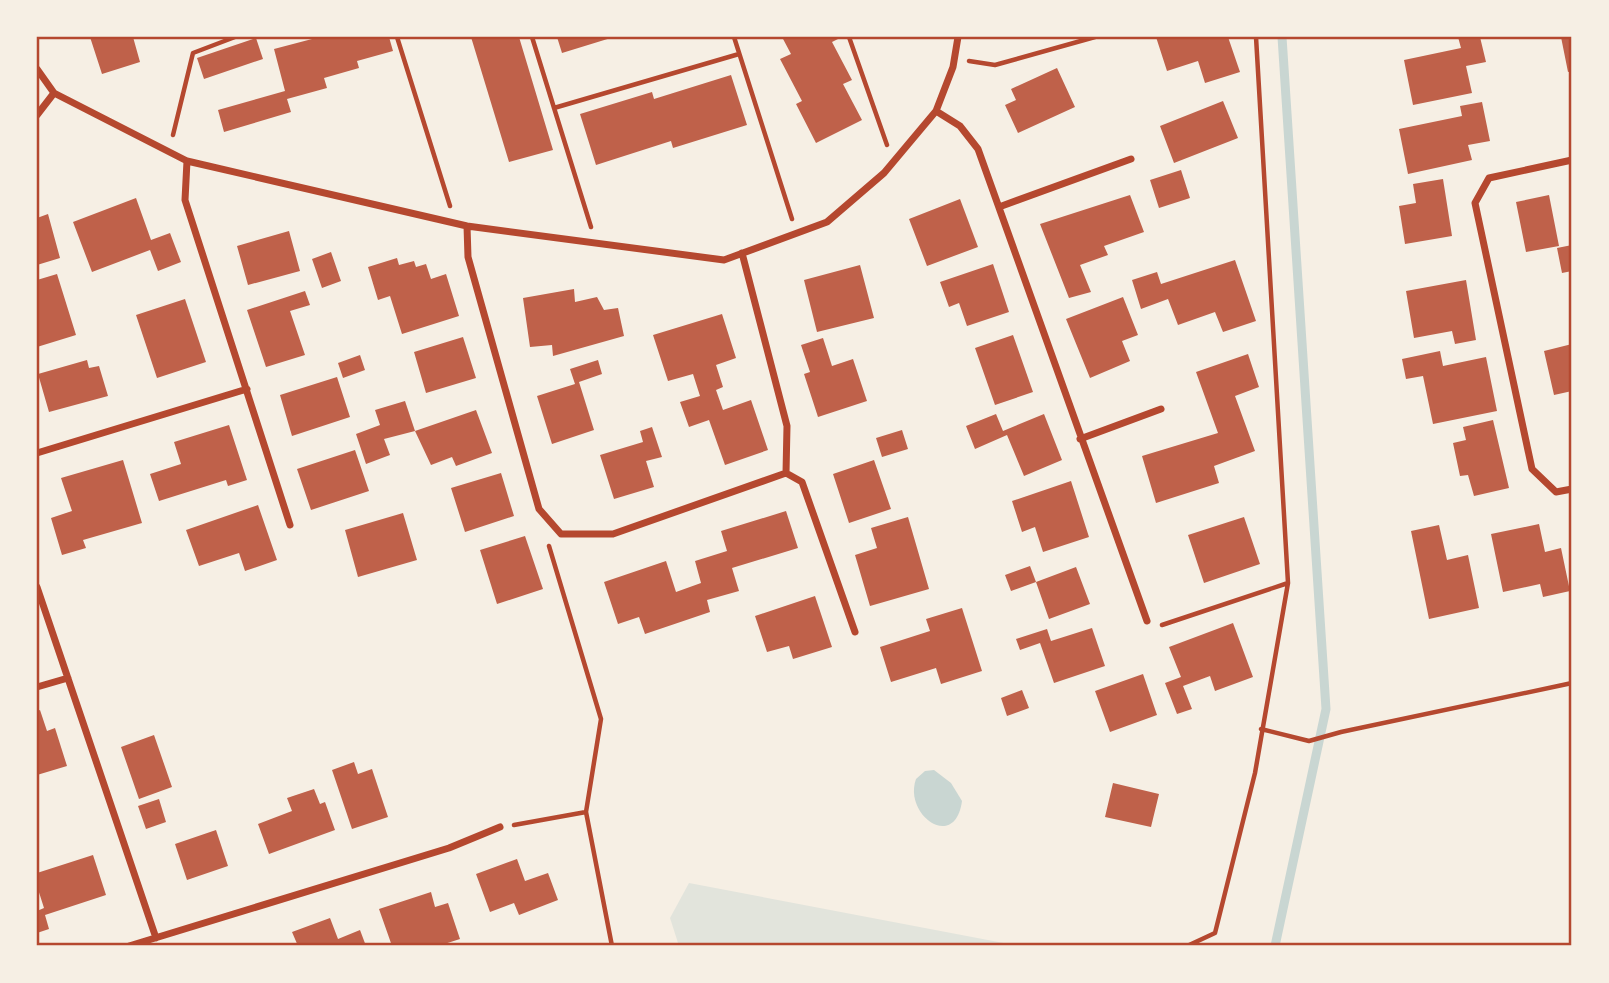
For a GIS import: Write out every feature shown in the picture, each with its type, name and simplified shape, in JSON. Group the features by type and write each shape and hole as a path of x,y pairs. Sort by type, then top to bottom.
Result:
{"street":[{"path":"37,69 54,93 187,161 467,226 724,260 827,222 893,163 936,111 954,58 958,37"},
{"path":"37,116 54,93"},
{"path":"936,111 960,126 978,149 1147,621"},
{"path":"999,207 1131,159"},
{"path":"1572,160 1489,178 1475,203 1532,469 1556,492 1572,489"},
{"path":"187,161 185,200 290,524"},
{"path":"467,226 468,257 540,509 561,534 612,534 786,473 802,482 855,632"},
{"path":"742,253 787,426 786,473"},
{"path":"37,453 247,389"},
{"path":"1080,439 1161,409"},
{"path":"37,587 156,937"},
{"path":"37,687 68,678"},
{"path":"129,946 449,848 500,827"}],"path":[{"path":"169,153 193,53 235,37"},
{"path":"397,37 455,223"},
{"path":"533,37 596,243"},
{"path":"734,37 797,233"},
{"path":"849,37 893,163"},
{"path":"954,58 995,65 1094,37"},
{"path":"1187,946 1216,933 1255,773 1288,583 1256,37"},
{"path":"554,108 739,54"},
{"path":"549,544 601,719 586,812 612,946"},
{"path":"1147,621 1161,625 1288,583"},
{"path":"1261,729 1310,741 1572,683"},
{"path":"500,827 586,812"}],"shaded area":[{"path":"934,770 951,783 962,801 957,816 950,824 941,826 931,823 923,815 914,792 916,779 925,771"},
{"path":"689,883 1019,946 679,946 670,918"}],"building":[{"path":"90,37 133,37 140,62 102,74"},
{"path":"311,37 389,37 393,51 357,61 359,68 324,78 327,88 287,99 291,112 224,132 218,110 285,91 274,49 312,39"},
{"path":"471,37 519,37 553,150 509,162"},
{"path":"557,37 614,37 562,53"},
{"path":"782,37 842,37 832,42 852,80 843,84 862,120 816,143 796,104 802,101 780,59 791,54"},
{"path":"1156,37 1228,37 1240,72 1205,83 1198,61 1167,71"},
{"path":"1458,37 1480,37 1486,62 1466,66 1472,93 1413,105 1404,60 1461,48"},
{"path":"1561,37 1572,37 1572,71 1568,72"},
{"path":"256,38 263,59 204,79 197,58"},
{"path":"1057,68 1075,107 1018,133 1005,105 1016,100 1011,89"},
{"path":"731,75 747,125 673,148 671,141 596,165 580,114 652,92 654,99"},
{"path":"1223,101 1238,138 1174,163 1160,126"},
{"path":"1482,102 1490,141 1468,145 1472,160 1408,174 1399,129 1462,116 1460,106"},
{"path":"1181,170 1190,198 1159,208 1150,180"},
{"path":"1443,179 1452,236 1405,244 1399,206 1416,203 1413,184"},
{"path":"1130,195 1144,232 1104,246 1108,255 1080,265 1091,292 1069,298 1040,224"},
{"path":"1549,195 1559,246 1526,252 1516,202"},
{"path":"136,198 151,240 170,233 181,262 158,271 150,250 92,272 73,222"},
{"path":"960,199 978,247 927,266 909,219"},
{"path":"48,214 60,258 37,265 37,218"},
{"path":"289,231 300,271 248,285 237,246"},
{"path":"1572,245 1572,271 1562,273 1557,248"},
{"path":"331,252 341,281 322,288 312,259"},
{"path":"397,258 399,265 414,261 416,267 426,264 431,279 446,274 459,316 402,334 390,296 378,300 368,267"},
{"path":"1235,260 1256,321 1223,332 1215,312 1178,325 1168,299 1141,309 1132,280 1157,272 1161,284"},
{"path":"993,264 1009,312 967,326 959,303 949,307 940,282"},
{"path":"860,265 874,318 817,332 804,280"},
{"path":"57,274 76,335 37,347 37,280"},
{"path":"1466,280 1476,340 1455,344 1452,331 1414,338 1406,291"},
{"path":"574,289 575,302 597,297 604,310 618,308 624,336 553,356 552,345 530,347 523,298"},
{"path":"305,291 310,305 290,311 305,355 266,367 247,310"},
{"path":"1123,297 1138,335 1122,341 1130,361 1090,378 1066,319"},
{"path":"185,299 206,362 157,378 136,315"},
{"path":"722,314 736,358 716,365 723,387 716,390 723,410 751,400 768,450 725,465 709,420 689,427 680,402 700,396 693,374 668,381 653,335"},
{"path":"1013,335 1033,392 995,405 975,348"},
{"path":"463,337 476,378 426,393 414,352"},
{"path":"823,338 832,366 853,359 867,401 818,417 804,374 810,372 801,345"},
{"path":"1572,344 1572,391 1554,395 1544,351"},
{"path":"1440,351 1443,366 1486,357 1497,411 1433,424 1423,376 1406,379 1402,359"},
{"path":"1248,354 1259,387 1235,396 1255,451 1214,466 1219,483 1156,503 1142,456 1218,433 1196,372"},
{"path":"360,355 365,370 343,378 338,363"},
{"path":"87,360 89,368 99,366 108,396 49,412 38,374"},
{"path":"598,360 602,374 579,382 594,430 552,444 537,396 575,384 570,369"},
{"path":"337,377 350,417 292,436 280,395"},
{"path":"405,401 415,431 384,439 390,455 366,464 356,434 380,425 375,410"},
{"path":"476,410 492,453 456,466 452,457 431,465 415,431"},
{"path":"996,414 1003,431 1044,414 1062,460 1024,476 1007,435 975,449 966,426"},
{"path":"1493,420 1509,488 1474,496 1468,475 1460,476 1453,443 1466,440 1463,427"},
{"path":"229,425 247,480 228,486 226,480 159,501 150,474 181,464 174,442"},
{"path":"652,427 662,457 646,461 654,487 614,499 600,455 643,442 640,431"},
{"path":"902,430 908,449 882,457 876,438"},
{"path":"355,450 369,491 311,510 297,469"},
{"path":"123,460 142,523 83,540 86,548 62,555 51,518 72,511 61,478"},
{"path":"874,460 891,509 849,523 833,474"},
{"path":"501,473 514,516 465,532 451,488"},
{"path":"1071,481 1089,537 1043,552 1035,527 1022,532 1012,501"},
{"path":"258,505 277,560 245,571 239,553 199,566 186,530"},
{"path":"786,511 798,548 732,568 739,591 707,600 710,612 645,634 639,617 618,624 604,582 666,561 676,592 701,583 695,561 727,551 721,531"},
{"path":"403,513 417,560 358,577 345,530"},
{"path":"908,517 929,589 870,606 855,555 877,548 871,528"},
{"path":"1244,517 1260,564 1204,583 1188,535"},
{"path":"1539,524 1545,552 1561,548 1570,591 1543,597 1540,584 1503,592 1491,534"},
{"path":"1439,525 1447,560 1468,555 1479,608 1429,619 1411,531"},
{"path":"525,536 543,589 497,604 480,550"},
{"path":"1030,566 1036,582 1011,591 1005,575"},
{"path":"1076,567 1090,604 1049,619 1036,582"},
{"path":"815,596 832,647 793,659 789,646 767,652 755,616"},
{"path":"962,608 982,671 941,684 936,668 891,682 880,647 930,631 926,619"},
{"path":"1233,623 1253,677 1215,691 1210,676 1183,686 1192,709 1177,714 1165,683 1181,677 1169,647"},
{"path":"1092,628 1105,666 1054,683 1040,643 1020,650 1016,639 1047,629 1051,641"},
{"path":"1143,674 1157,715 1110,732 1095,691"},
{"path":"1022,690 1029,708 1007,716 1001,698"},
{"path":"40,710 47,731 55,728 67,766 37,775 37,711"},
{"path":"154,735 172,787 139,799 121,747"},
{"path":"354,762 358,774 372,769 388,817 352,829 332,770"},
{"path":"1113,783 1159,794 1151,827 1105,817"},
{"path":"314,789 320,804 325,802 335,830 269,854 258,824 292,811 287,798"},
{"path":"159,799 166,822 146,829 138,806"},
{"path":"216,830 228,866 187,880 175,844"},
{"path":"93,855 106,895 45,915 49,929 37,933 37,911 44,908 37,886 37,873"},
{"path":"517,859 525,881 548,873 558,900 519,915 514,903 490,912 476,874"},
{"path":"431,892 435,907 448,903 460,939 438,946 392,946 379,909"},
{"path":"330,918 338,939 360,930 366,946 298,946 292,932"}],"waterway":[{"path":"1275,946 1326,709 1282,37"}]}
